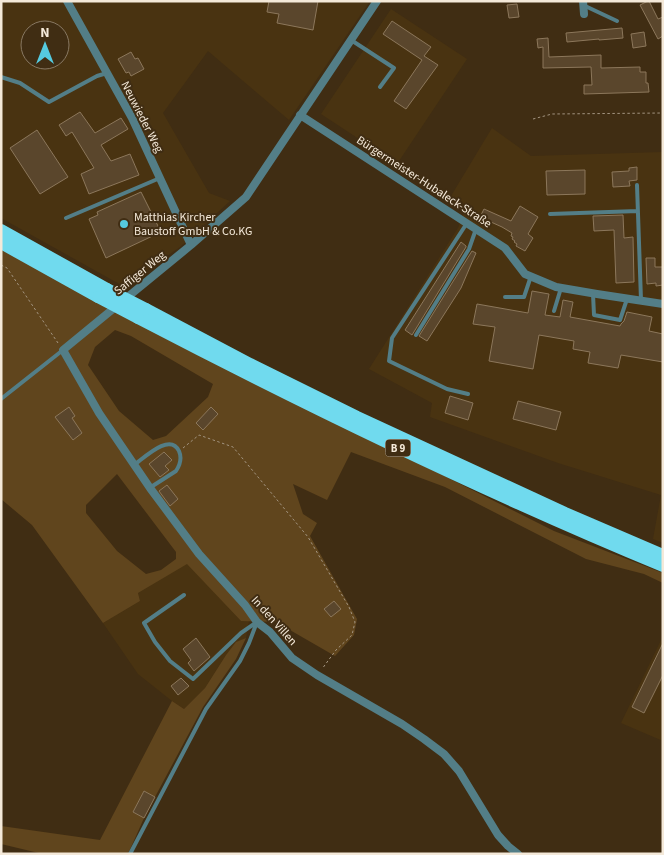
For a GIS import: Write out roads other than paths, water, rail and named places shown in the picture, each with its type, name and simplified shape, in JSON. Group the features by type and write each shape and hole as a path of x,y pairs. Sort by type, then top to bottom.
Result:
{"highway":[{"name":"B 9","path":"1,230 103,293"},
{"name":"B 9","path":"1,242 142,314 246,374 350,426 561,523 663,566"},
{"name":"B 9","path":"142,314 250,364 356,417 565,513 663,554"}],"street":[{"name":"Neuwieder Weg","path":"67,1 132,118 191,245"},
{"path":"300,115 377,1"},
{"path":"583,3 584,14"},
{"name":"Bürgermeister-Hubaleck-Straße","path":"300,115 505,248 525,274 561,288 663,304"},
{"name":"Saffiger Weg","path":"63,350 191,245 246,197 300,115"},
{"name":"In den Villen","path":"63,350 99,413 150,488 198,554 246,605 257,622 270,632 292,658 317,675 402,724 444,754 458,771 498,835 518,854"}],"lane":[{"path":"583,3 617,21"},
{"path":"351,40 394,68 380,87"},
{"path":"1,77 20,83 49,102 97,76 107,73"},
{"path":"66,218 160,178"},
{"path":"637,185 641,301"},
{"path":"550,214 638,211"},
{"path":"467,223 392,338 389,361 447,389 468,394"},
{"path":"416,335 470,249 476,229"},
{"path":"505,297 524,297 531,276"},
{"path":"554,311 561,288"},
{"path":"593,294 594,315 620,320 627,298"},
{"path":"1,399 63,350"},
{"path":"134,465 163,445 174,445 179,451 180,462 176,471 150,488"},
{"path":"184,595 144,622 155,642 170,660 193,679 240,633 257,622"},
{"path":"130,854 206,709 240,661 257,622"}],"place":[{"name":"Matthias Kircher Baustoff GmbH & Co.KG","path":"124,224"}]}
